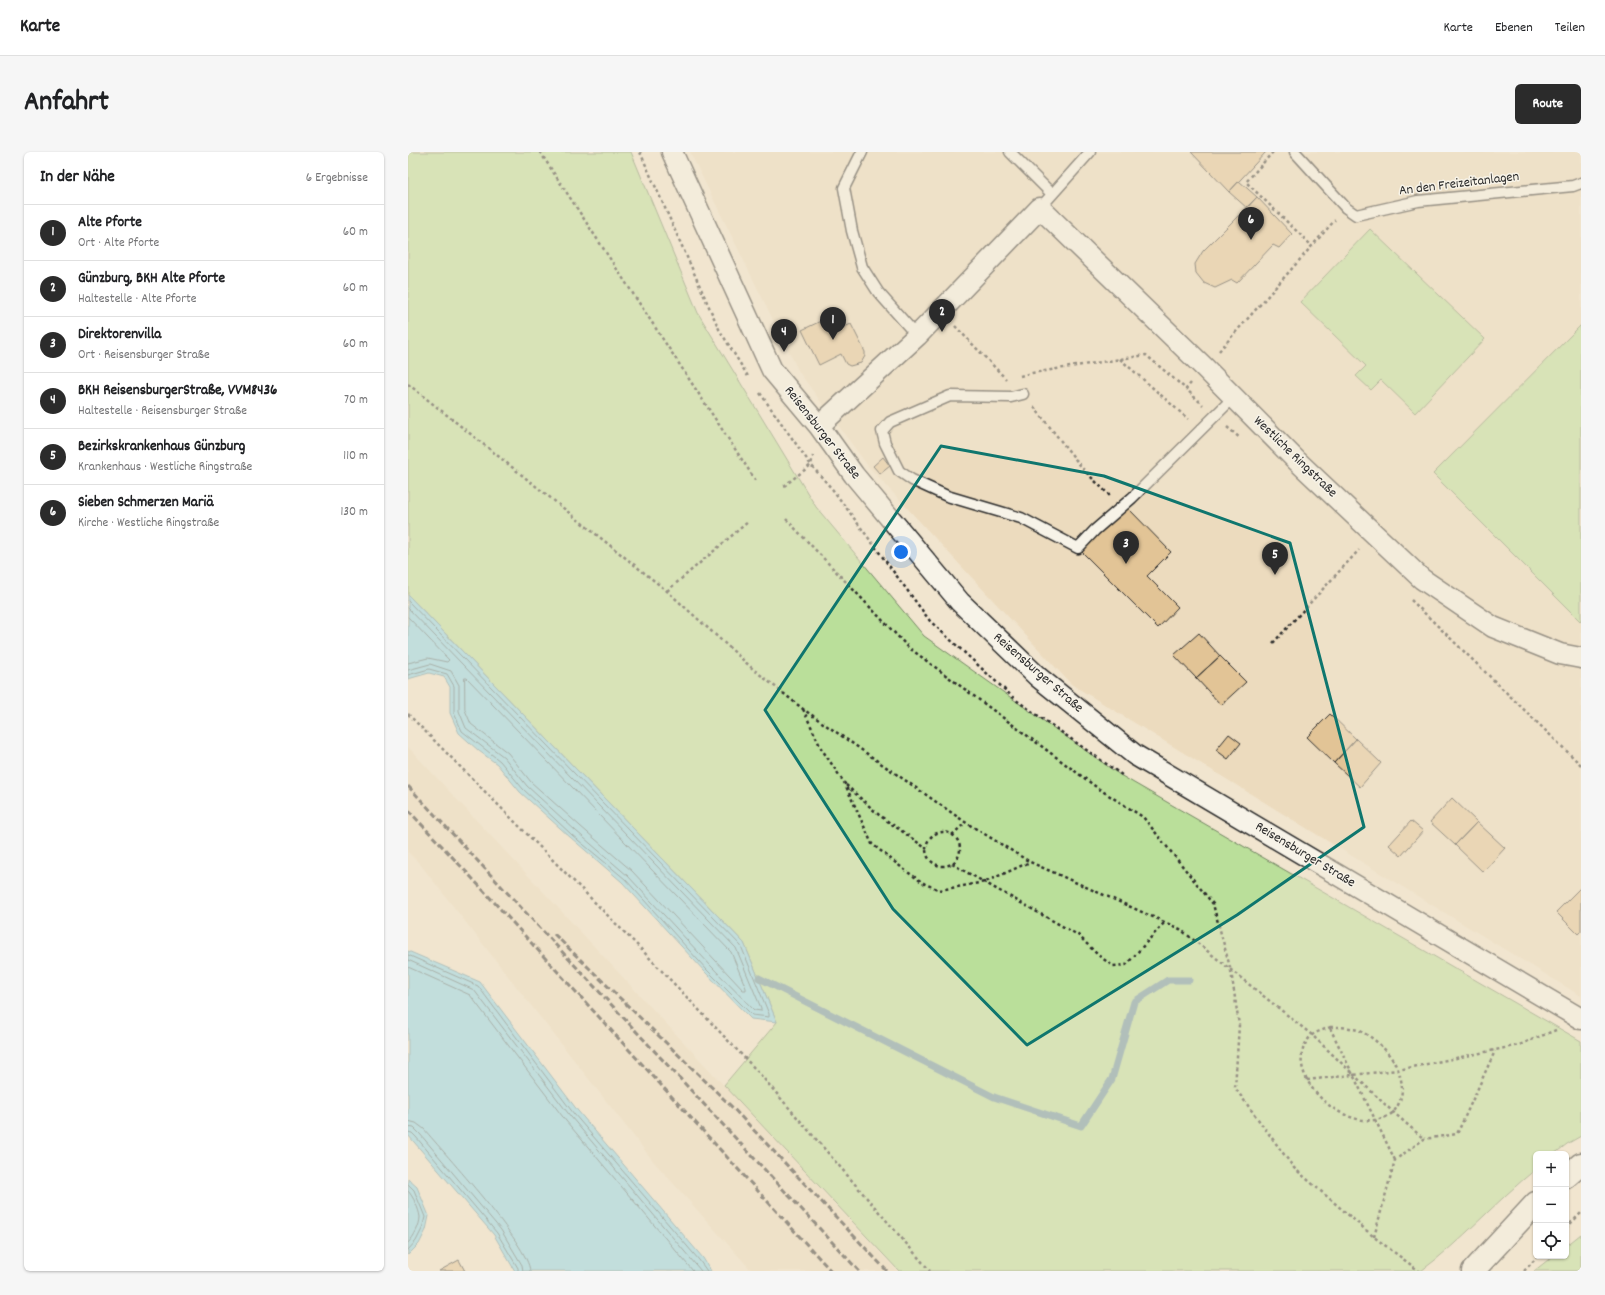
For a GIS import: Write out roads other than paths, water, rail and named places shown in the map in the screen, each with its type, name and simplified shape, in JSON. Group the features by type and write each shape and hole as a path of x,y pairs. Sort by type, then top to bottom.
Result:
{"main road":[{"path":"1569,1174 1581,1164"},
{"path":"1472,1271 1533,1206"},
{"path":"1455,1271 1504,1238"}],"street":[{"name":"Reisensburger Straße","path":"672,152 772,370 819,426 854,475 960,602 1038,677 1135,755 1581,1019"},
{"path":"819,426 917,336 1046,201"},
{"name":"Westliche Ringstraße","path":"1046,201 1204,367 1296,460 1422,579 1493,628 1560,654 1581,658"}],"lane":[{"path":"862,152 844,188 852,231 862,267 878,292 917,336"},
{"path":"1010,152 1046,201 1090,152"},
{"name":"An den Freizeitanlagen","path":"1294,152 1346,208 1356,215 1418,201 1573,186 1581,183"},
{"path":"1023,394 1011,397 950,396 890,422 882,430 884,443 899,471 912,480 947,496 1021,518 1078,548 1122,508 1234,397"}],"water":[{"path":"408,595 744,943 777,1022 751,1019 705,972 622,882 520,792 497,764 479,751 459,733 450,713 450,687 444,677 429,673 408,679"},
{"path":"408,951 480,982 578,1111 703,1258 711,1271 515,1271 494,1235 408,1135"},
{"path":"408,1179 417,1187 429,1216 426,1230 419,1244 408,1255"}],"waterway":[{"path":"759,978 994,1097 1081,1126 1112,1079 1134,1002 1168,980 1189,980"}],"railway":[{"path":"408,786 859,1271"},
{"path":"408,810 831,1271"},
{"path":"554,934 730,1105 887,1271"}],"place":[{"name":"Sieben Schmerzen Mariä","path":"1251,240"},
{"name":"Günzburg, BKH Alte Pforte","path":"942,332"},
{"name":"Alte Pforte","path":"833,340"},
{"name":"BKH ReisensburgerStraße, VVM8436","path":"784,352"},
{"name":"Direktorenvilla","path":"1126,564"},
{"name":"Bezirkskrankenhaus Günzburg","path":"1275,575"}]}
